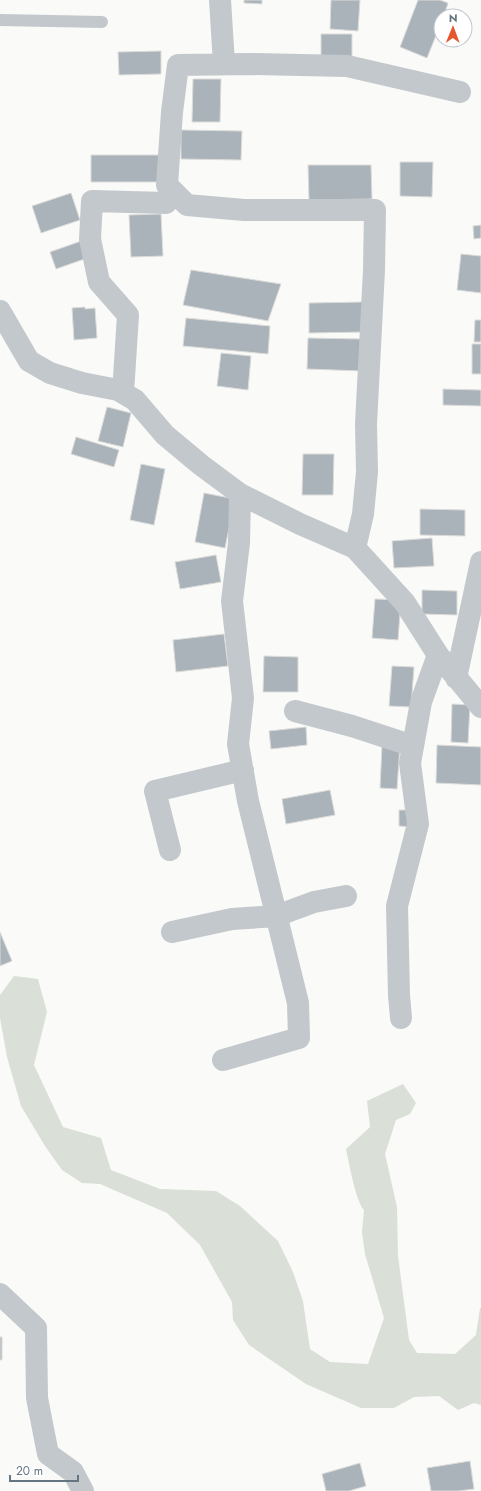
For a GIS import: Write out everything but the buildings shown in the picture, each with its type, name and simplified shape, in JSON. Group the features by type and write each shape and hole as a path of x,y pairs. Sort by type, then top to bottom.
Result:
{"street":[{"path":"220,0 224,64"},
{"path":"355,548 363,514 367,472 366,424 374,270 375,210 230,209 187,205 167,185 172,112 178,65 224,64 348,66 460,92"},
{"path":"123,393 128,315 99,282 90,239 92,201 166,203 173,191"},
{"path":"0,311 30,361 50,373 118,390 135,400 165,434 201,465 240,494 300,524 355,548 405,603 438,655 481,707"},
{"path":"223,1060 299,1038 298,1003 248,801 238,744 243,698 232,601 239,543 240,494"},
{"path":"456,678 481,562"},
{"path":"401,1018 397,906 418,824 410,763 421,702 438,655"},
{"path":"295,711 352,726 413,746"},
{"path":"170,850 155,791 243,770"},
{"path":"172,932 232,918 276,916 314,902 346,896"},
{"path":"0,1294 36,1328 38,1398 48,1454 73,1472 83,1491"}],"lane":[{"path":"0,20 102,22"}],"shaded area":[{"path":"14,976 38,979 47,1012 34,1065 63,1127 101,1138 111,1170 160,1189 216,1191 240,1206 278,1241 293,1272 303,1301 310,1349 330,1362 368,1364 384,1318 365,1254 362,1232 364,1210 358,1199 346,1149 370,1127 367,1101 403,1084 416,1103 410,1114 396,1120 385,1154 397,1207 398,1256 409,1340 417,1353 455,1354 476,1335 481,1308 481,1405 474,1403 458,1410 439,1396 414,1397 394,1408 361,1408 306,1384 249,1345 233,1320 232,1302 200,1245 167,1213 100,1184 82,1183 62,1170 45,1146 21,1106 7,1057 0,1018 0,995"}]}
